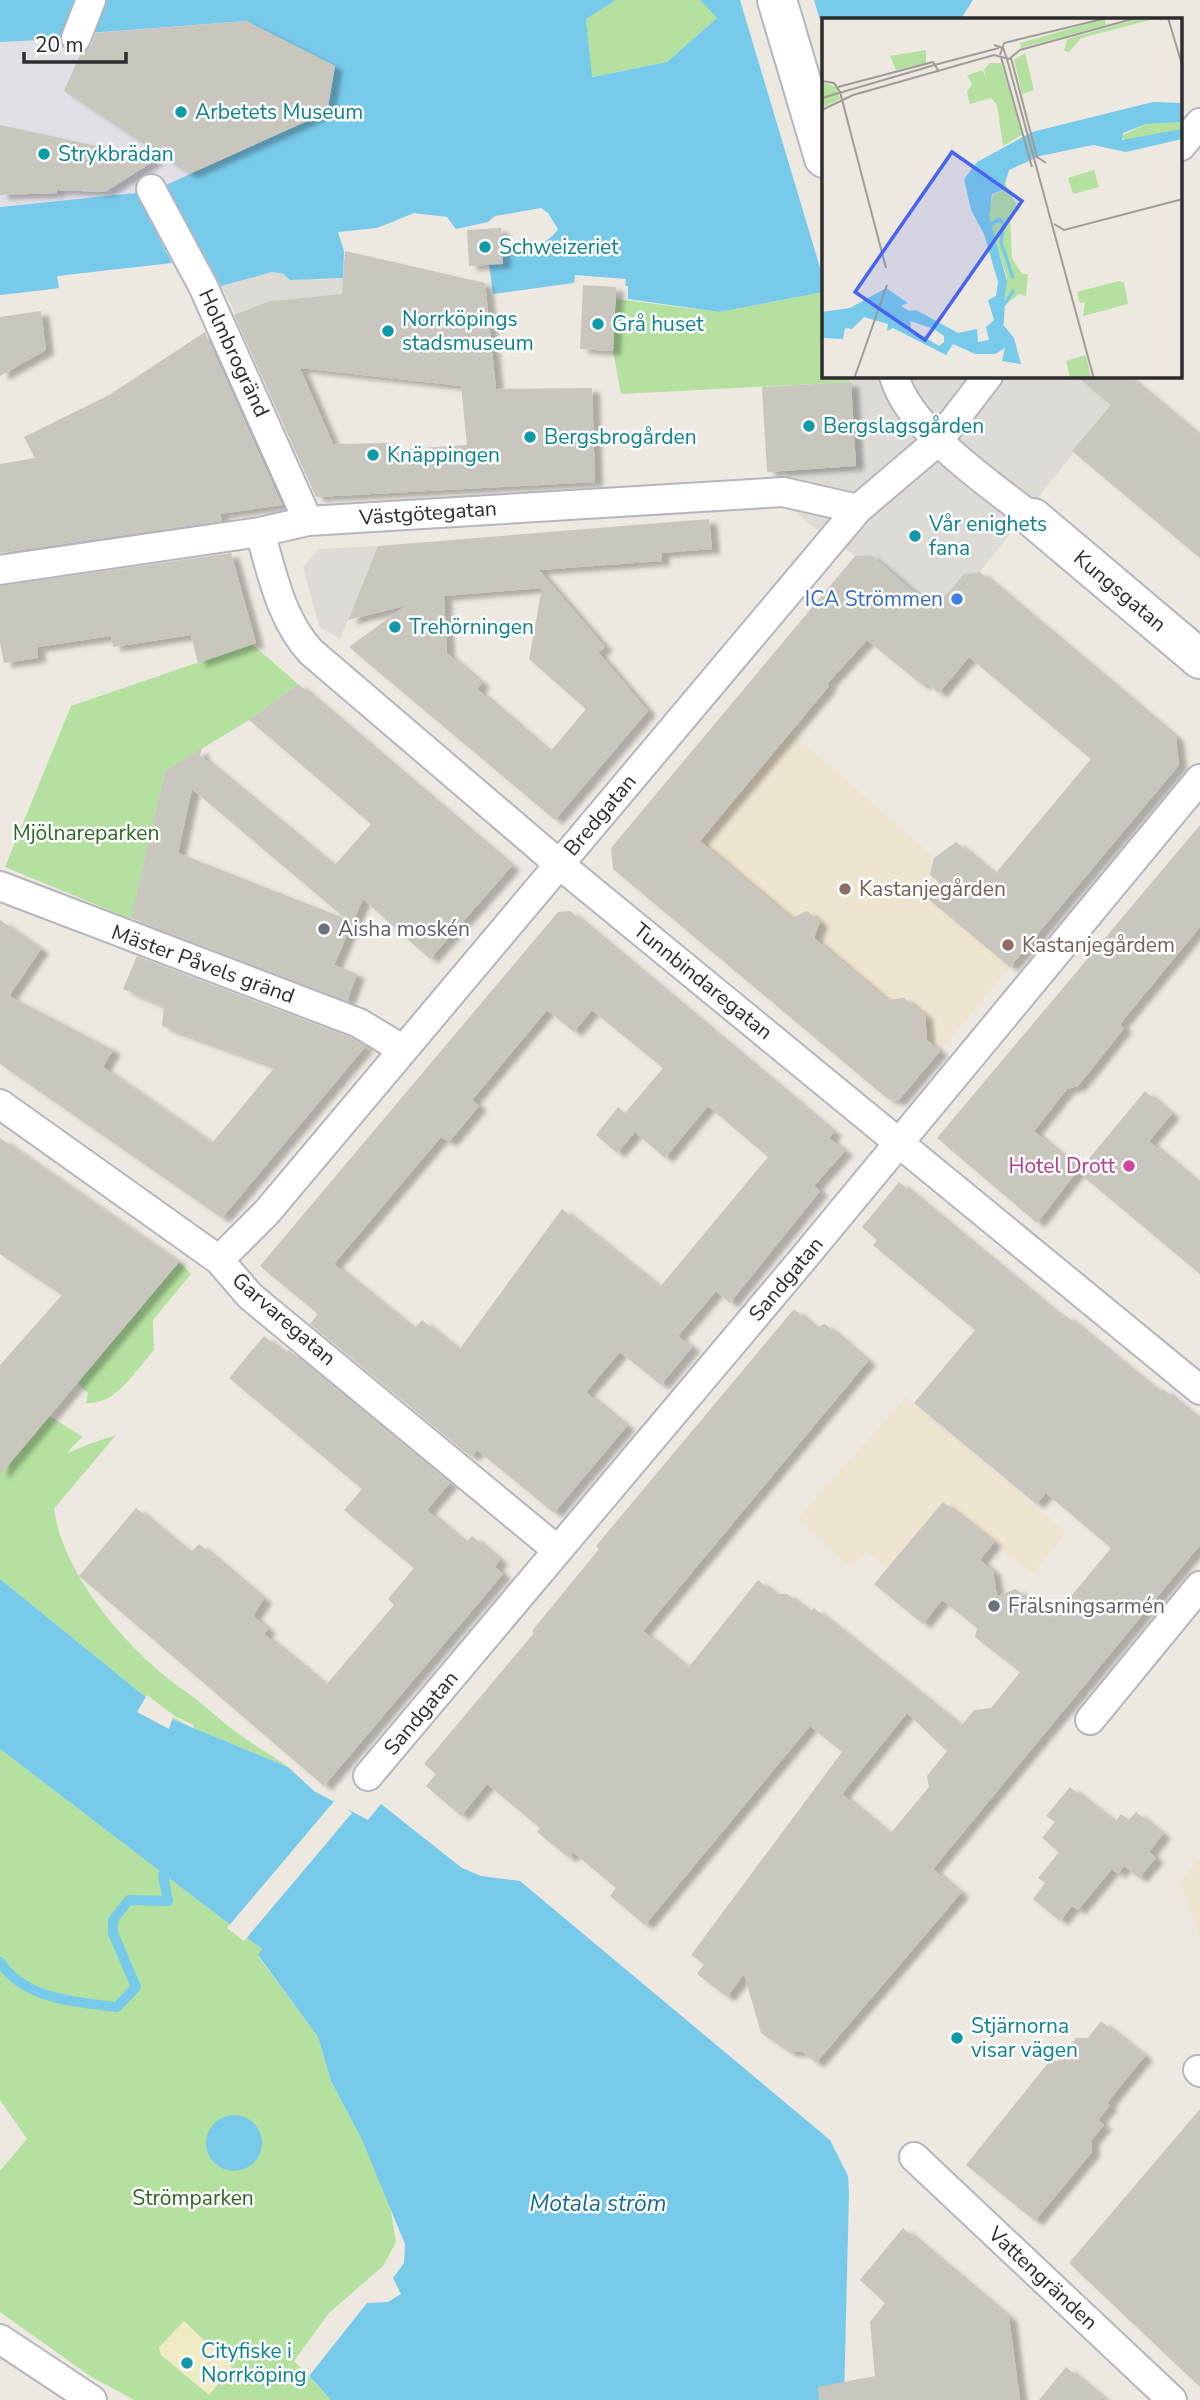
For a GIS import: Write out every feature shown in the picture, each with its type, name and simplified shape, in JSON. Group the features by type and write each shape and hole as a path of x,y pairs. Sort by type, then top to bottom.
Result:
{"main road":[{"path":"777,0 822,151"},
{"name":"Kungsgatan","path":"1033,518 1200,659"}],"street":[{"path":"76,38 91,0"},
{"path":"1182,145 1200,124"},
{"name":"Holmbrogränd","path":"151,189 203,286 308,521"},
{"name":"Kungsgatan","path":"895,378 910,406 938,441 1033,518"},
{"name":"Bredgatan","path":"219,1261 267,1212 858,509 938,441 986,378"},
{"name":"Västgötegatan","path":"0,570 260,532 308,521 783,492 858,509"},
{"name":"Tunnbindaregatan","path":"260,532 282,605 299,639 339,677 559,864 1200,1390"},
{"name":"Sandgatan","path":"368,1776 900,1142 1200,779"},
{"name":"Mäster Påvels gränd","path":"0,886 359,1023 402,1049"},
{"name":"Garvaregatan","path":"0,1104 219,1261 250,1296 556,1549"},
{"path":"1090,1720 1200,1586"},
{"name":"Vattengränden","path":"914,2157 1172,2400"},
{"path":"0,2339 92,2400"}],"shaded area":[{"path":"246,21 335,66 327,112 166,185 136,193 0,207 0,42 62,39 91,33"},
{"path":"272,272 321,280 343,278 343,294 270,301 236,314 221,286"},
{"path":"849,378 1078,378 1111,405 980,572 964,574 934,609 817,530 788,506 787,471 856,466"},
{"path":"378,546 340,639 319,626 303,567 319,549"},
{"name":"Kastanjegården","path":"791,732 935,858 939,882 927,897 1010,967 940,1051 919,1033 925,1015 904,998 894,999 887,1007 865,981 811,935 807,911 795,921 690,853"},
{"path":"906,1397 1066,1532 1033,1574 994,1542 888,1568 866,1551 850,1568 798,1518"},
{"path":"1200,1857 1200,1938 1180,1882"}],"green space":[{"path":"616,0 700,0 717,18 667,62 591,77 586,19"},
{"path":"822,292 822,378 850,378 851,382 621,394 613,351 616,299 719,312"},
{"name":"Mjölnareparken","path":"252,644 298,684 249,720 165,771 131,919 5,867 71,706"},
{"path":"179,1262 191,1274 153,1320 154,1350 116,1393 107,1399 86,1403 88,1393 77,1383"},
{"path":"49,1416 83,1437 61,1464 54,1497 59,1532 75,1569 98,1606 156,1668 232,1729 288,1767 174,1720 0,1579 0,1475"},
{"path":"116,1435 32,1535 25,1513 25,1495 33,1480 45,1467 61,1457"},
{"name":"Strömparken","path":"0,1749 262,1949 258,1956 318,2037 331,2081 362,2140 390,2206 396,2242 383,2266 329,2313 294,2361 331,2400 134,2400 90,2376 0,2312 0,2171 27,2139 0,2100"}],"sand":[{"path":"184,2321 232,2367 209,2395 161,2355 159,2347"}],"water":[{"path":"0,0 616,0 586,19 592,77 667,62 717,18 700,0 973,0 962,18 822,18 822,292 719,312 628,299 628,286 581,282 493,294 489,263 497,253 539,245 558,229 548,213 541,208 495,216 488,222 456,229 447,217 414,213 377,228 338,232 344,251 343,278 290,280 284,274 272,272 221,286 178,275 0,295 0,207 136,193 166,185 327,112 335,66 246,21 91,33 62,39 0,42"},
{"name":"Motala ström","path":"0,1579 174,1720 288,1767 314,1791 368,1820 381,1804 462,1868 481,1876 520,1881 830,2140 848,2176 849,2192 844,2400 331,2400 309,2376 367,2303 388,2302 401,2294 393,2278 404,2263 405,2244 362,2140 331,2081 318,2037 258,1955 262,1949 0,1749"},
{"path":"229,2115 239,2115 254,2123 260,2132 260,2154 254,2163 239,2171 229,2171 211,2159 206,2148 206,2138 218,2120"}],"pier":[{"path":"740,0 814,0 822,27 822,274"},
{"path":"166,185 221,286 179,275 181,279 167,278 48,294 47,290 59,288 57,276 172,263 136,193"},
{"path":"575,275 626,279 625,288 574,284"},
{"path":"147,1695 176,1717 194,1725 193,1728 173,1717 169,1729 137,1712"},
{"path":"336,1799 352,1813 244,1941 227,1928"}],"building":[{"path":"246,21 335,66 327,112 189,174 64,91 81,53 91,45 96,33"},
{"name":"Strykbrädan","path":"0,125 157,159 105,192 57,190 57,193 0,195"},
{"name":"Schweizeriet","path":"501,228 503,264 469,266 467,230"},
{"path":"345,251 485,283 496,389 592,388 595,482 316,497 234,315 270,301 342,294","holes":["300,368 461,386 467,445 392,450 391,443 333,444"]},
{"name":"Grå huset","path":"583,285 616,287 613,351 580,349"},
{"path":"41,311 46,350 0,376 0,317"},
{"path":"205,332 282,505 220,514 222,521 0,553 0,464 35,458 24,437 109,395"},
{"path":"1078,378 1130,378 1200,436 1200,558 1072,451 1111,405"},
{"name":"Bergslagsgården","path":"851,382 856,466 767,472 762,387"},
{"path":"709,519 712,549 661,553 662,561 539,570 605,647 598,652 648,711 555,820 349,647 405,606 348,620 378,546","holes":["542,588 529,659 586,709 550,752 477,689 482,683 447,653 444,596"]},
{"path":"231,553 256,643 198,663 191,635 113,647 111,636 37,647 38,658 4,663 0,643 0,586"},
{"path":"871,555 934,609 964,574 980,572 1176,737 1179,765 1010,967 926,897 939,882 930,875 934,858 956,842 995,874 1091,759 969,657 939,693 925,682 922,685 867,640 827,684 829,686 700,841 791,918 807,911 820,922 814,938 887,1000 904,998 925,1015 927,1040 940,1051 898,1101 888,1099 613,869 611,848 855,556"},
{"path":"298,684 512,866 430,959 363,899 334,965 357,974 347,1001 131,918 165,771 202,748 200,755 334,866 371,824 249,720","holes":["192,789 346,919 178,853"]},
{"path":"1200,825 1200,927 1120,1024 1124,1028 1078,1086 1067,1089 1034,1131 1079,1169 1037,1223 937,1138"},
{"path":"570,911 834,1132 829,1138 845,1151 814,1186 820,1191 730,1303 716,1291 678,1336 692,1347 661,1385 620,1352 586,1392 627,1426 554,1513 477,1450 471,1457 310,1324 318,1314 260,1266 558,912","holes":["547,1010 574,1032 592,1010 663,1068 625,1113 618,1107 596,1135 617,1153 635,1132 665,1158 708,1106 768,1157 660,1287 562,1209 459,1350 422,1320 414,1329 334,1264 441,1137 449,1142 479,1106 472,1100"]},
{"path":"0,920 41,949 9,996 113,1050 103,1067 212,1143 275,1067 162,1026 164,1006 123,989 137,956 352,1038 366,1046 222,1218 0,1064"},
{"path":"1145,1091 1172,1114 1149,1141 1200,1184 1200,1274 1078,1172"},
{"path":"0,1138 179,1262 0,1475 0,1365 62,1295 0,1254"},
{"path":"899,1182 1063,1318 1065,1315 1148,1383 1161,1392 1163,1389 1200,1420 1200,1545 933,1869 961,1893 816,2063 803,2052 789,2052 761,2033 744,1974 727,1997 697,1974 704,1964 691,1955 842,1752 810,1726 645,1925 610,1896 616,1888 573,1852 569,1858 537,1832 540,1828 487,1784 461,1816 426,1786 436,1774 424,1764 534,1633 532,1631 599,1549 596,1546 794,1309 816,1328 825,1324 868,1361 643,1631 688,1668 758,1580 775,1594 787,1594 810,1612 814,1608 961,1726 974,1710 991,1708 1020,1672 975,1637 977,1628 942,1600 923,1624 874,1584 943,1502 994,1542 980,1560 993,1571 997,1596 1016,1589 1053,1618 1111,1548 1046,1493 1036,1504 914,1403 975,1330 873,1245 877,1240 862,1227","holes":["907,1713 947,1751 927,1776 929,1787 890,1834 842,1794"]},
{"path":"264,1336 285,1354 289,1350 450,1483 427,1510 466,1543 472,1536 500,1560 495,1567 503,1574 324,1786 79,1576 136,1508 190,1553 199,1544 264,1599 253,1616 268,1629 264,1634 326,1685 394,1605 388,1599 414,1568 344,1510 362,1489 229,1378"},
{"path":"1070,1787 1115,1822 1121,1814 1129,1820 1136,1812 1163,1834 1149,1852 1156,1858 1139,1878 1124,1866 1118,1874 1112,1869 1078,1910 1072,1906 1060,1921 1033,1899 1045,1883 1038,1878 1059,1852 1042,1838 1055,1822 1046,1816"},
{"path":"1101,2021 1145,2056 1107,2103 1110,2105 1098,2120 1104,2125 1091,2141 1092,2152 1035,2221 966,2165 1052,2058 1057,2062 1076,2038 1088,2038"},
{"path":"1200,2109 1200,2387 1069,2263"},
{"path":"903,2228 1009,2317 1020,2400 819,2400 818,2387 875,2376 870,2322 885,2303 860,2280"},
{"path":"1066,2367 1106,2400 1039,2400"}],"waterway":[{"path":"0,1962 11,1975 37,1992 69,2001 117,2007 136,1987 113,1933 113,1920 129,1900 168,1901 163,1875"}],"place":[{"name":"Arbetets Museum","path":"181,112"},
{"name":"Strykbrädan","path":"44,154"},
{"name":"Schweizeriet","path":"485,247"},
{"name":"Grå huset","path":"598,324"},
{"name":"Norrköpings stadsmuseum","path":"388,331"},
{"name":"Bergslagsgården","path":"809,426"},
{"name":"Bergsbrogården","path":"530,437"},
{"name":"Knäppingen","path":"373,455"},
{"name":"Vår enighets fana","path":"915,536"},
{"name":"ICA Strömmen","path":"957,599"},
{"name":"Trehörningen","path":"395,627"},
{"name":"Kastanjegården","path":"845,889"},
{"name":"Aisha moskén","path":"324,929"},
{"name":"Kastanjegårdem","path":"1008,945"},
{"name":"Hotel Drott","path":"1129,1166"},
{"name":"Frälsningsarmén","path":"994,1606"},
{"name":"Stjärnorna visar vägen","path":"957,2038"},
{"name":"Cityfiske i Norrköping","path":"187,2363"}]}
